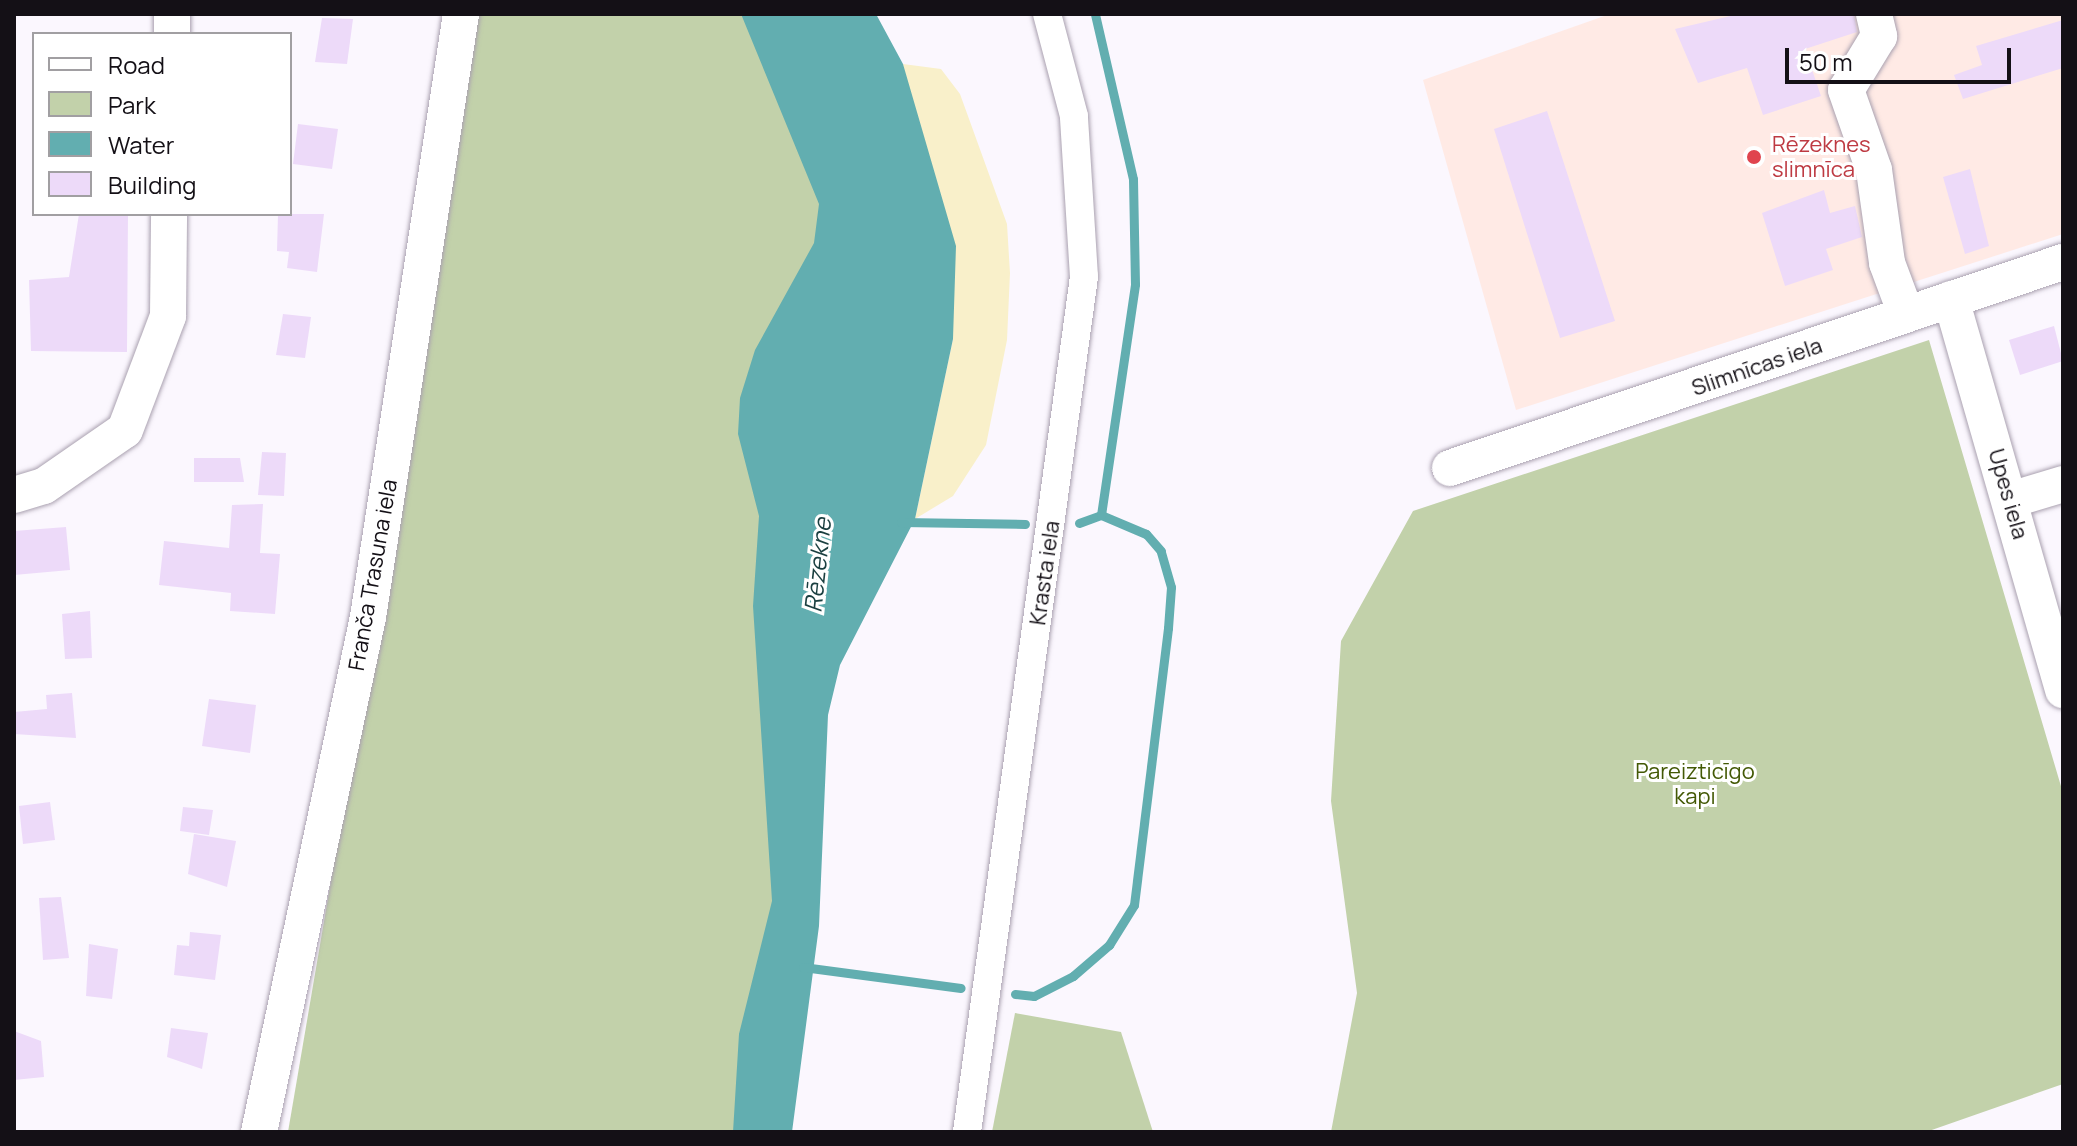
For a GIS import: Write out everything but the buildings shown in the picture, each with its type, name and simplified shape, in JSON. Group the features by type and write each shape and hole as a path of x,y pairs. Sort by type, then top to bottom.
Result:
{"street":[{"name":"Franča Trasuna iela","path":"259,1132 368,617 461,14"},
{"name":"Krasta iela","path":"967,1132 1084,277 1074,116 1047,14"},
{"path":"1874,14 1879,36 1846,90 1874,170 1887,263 1906,314"},
{"path":"14,495 44,486 125,430 168,316 169,216"},
{"name":"Slimnīcas iela","path":"1450,468 2063,262"},
{"name":"Upes iela","path":"1951,299 2063,690"},
{"path":"2010,500 2063,484"}],"shaded area":[{"name":"Rēzeknes slimnīca","path":"1610,14 2063,14 2063,234 1516,410 1423,80"}],"green space":[{"path":"479,14 801,14 866,173 760,1132 288,1132"},
{"name":"Pareizticīgo kapi","path":"1929,340 2063,793 2063,1084 1926,1132 1331,1132 1357,993 1331,801 1341,641 1413,511"},
{"path":"1015,1013 1121,1032 1153,1132 992,1132"}],"sand":[{"path":"903,64 941,69 960,94 1007,224 1010,273 1007,340 986,445 953,496 915,519 953,339"}],"water":[{"name":"Rēzekne","path":"741,14 876,14 903,64 956,246 953,339 915,519 840,665 828,715 819,926 792,1132 733,1132 739,1034 772,901 753,606 759,516 738,434 740,398 755,350 814,243 819,204"}],"waterway":[{"path":"1015,994 1034,996 1073,976 1109,945 1134,905 1168,628 1171,587 1161,551 1146,534 1101,515 1135,284 1133,179 1095,14"},
{"path":"1079,523 1101,515"},
{"path":"901,522 1025,524"},
{"path":"803,967 961,988"}],"place":[{"name":"Rēzeknes slimnīca","path":"1754,157"}]}
